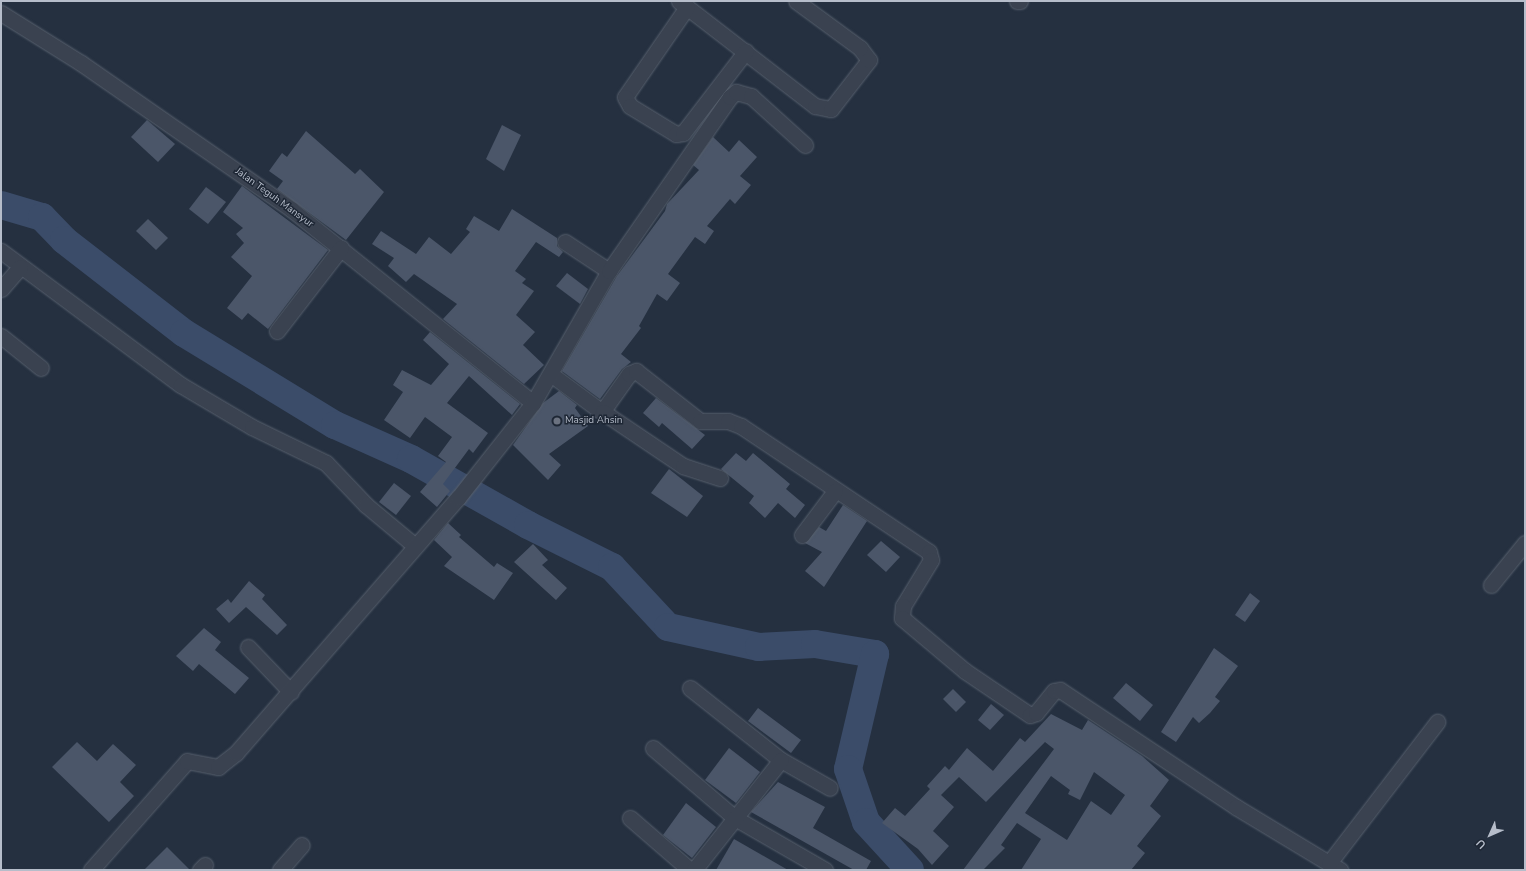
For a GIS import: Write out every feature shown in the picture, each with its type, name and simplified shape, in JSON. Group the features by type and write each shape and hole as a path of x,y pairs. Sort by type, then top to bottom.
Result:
{"street":[{"path":"746,51 683,133 676,134 630,106 625,97 683,4 746,51 815,106 827,110 836,104 869,60 860,48 796,1"},
{"name":"Jalan Teguh Mansyur","path":"1,13 164,120 341,248 533,403"},
{"path":"91,870 182,765 192,759 209,766 222,766 291,692 415,546 458,498 533,403 552,375 609,271 736,92 751,96 805,145"},
{"path":"565,242 609,271"},
{"path":"277,332 341,248"},
{"path":"1,251 20,267 181,385 252,427 326,463 415,546"},
{"path":"1,289 20,267"},
{"path":"1,336 42,368"},
{"path":"603,412 629,374 636,371 697,419 737,424 835,491 929,552 931,560 902,609 902,618 965,671 1030,715 1036,713 1054,691 1060,690 1236,807 1335,866 1437,722"},
{"path":"552,375 603,412 683,466 720,478"},
{"path":"802,535 835,491"},
{"path":"1491,585 1525,543"},
{"path":"248,647 291,692"},
{"path":"690,688 781,760 830,788"},
{"path":"653,748 735,818 825,870"},
{"path":"694,870 781,760"},
{"path":"630,818 690,870"},
{"path":"280,870 302,845"}],"building":[{"path":"147,120 175,144 158,162 131,137"},
{"path":"502,125 521,135 504,171 486,159"},
{"path":"306,131 355,174 360,169 384,192 346,240 277,189 283,181 269,171 282,153 287,157"},
{"path":"713,137 729,152 739,140 757,157 740,176 751,185 735,204 730,199 707,226 714,231 705,244 695,237 668,274 680,283 667,301 657,294 639,326 641,328 621,354 631,362 622,369 600,399 562,371 617,276 665,211 667,204 699,170 693,165"},
{"path":"242,186 328,250 268,329 248,313 242,320 227,308 252,276 231,257 244,243 236,234 243,228 223,212"},
{"path":"206,187 226,202 208,224 189,209"},
{"path":"512,209 557,238 557,246 563,252 559,257 536,242 515,271 526,279 522,283 534,291 516,315 535,332 523,345 544,365 524,384 443,319 457,304 414,274 406,282 388,266 394,258 372,244 381,231 416,254 429,237 451,254 470,232 466,229 474,216 499,231"},
{"path":"148,219 168,238 156,250 136,231"},
{"path":"567,273 588,289 580,304 556,286"},
{"path":"430,332 520,404 512,415 469,376 447,403 488,433 473,453 469,449 443,484 450,491 437,507 420,492 446,462 438,456 452,437 425,417 410,438 384,420 403,392 393,385 402,370 431,385 449,364 423,340"},
{"path":"559,391 577,405 575,408 588,426 549,454 561,465 548,480 513,445 543,403"},
{"path":"656,398 705,435 692,449 662,423 659,427 643,413"},
{"path":"736,453 746,461 753,453 790,484 786,489 805,505 795,518 778,503 765,518 749,503 754,496 721,469"},
{"path":"669,469 703,496 687,517 651,493"},
{"path":"394,483 411,496 396,515 379,502"},
{"path":"843,505 867,521 824,587 805,571 822,552 805,543 819,527 826,531"},
{"path":"448,523 461,535 459,537 494,567 497,563 513,573 494,600 444,566 452,557 434,540"},
{"path":"881,541 900,557 886,572 867,555"},
{"path":"533,544 548,560 542,565 567,588 556,600 514,562"},
{"path":"249,581 265,595 262,599 287,625 277,635 246,607 229,623 216,609 228,599 231,603"},
{"path":"1250,593 1260,601 1245,622 1235,615"},
{"path":"204,628 221,642 215,650 249,678 235,694 199,664 193,671 176,656"},
{"path":"1214,648 1238,666 1215,697 1220,701 1199,723 1193,717 1176,742 1161,732"},
{"path":"1126,683 1153,705 1140,721 1113,698"},
{"path":"953,689 966,702 956,712 943,699"},
{"path":"991,704 1004,715 990,730 978,720"},
{"path":"758,708 801,740 791,753 748,721"},
{"path":"1051,714 1082,730 1088,720 1142,756 1169,780 1150,806 1161,816 1137,846 1145,853 1131,870 1021,870 1041,839 1017,823 1001,845 1005,848 983,870 963,870 1054,749 1045,742 986,802 959,777 941,795 954,807 933,831 949,846 932,865 918,849 882,823 895,808 905,816 930,789 927,786 945,766 949,770 967,748 993,771 1020,738 1025,742","holes":["1094,772 1125,795 1111,815 1091,801 1067,840 1025,813 1051,776 1070,790 1068,794 1080,800"]},
{"path":"77,742 97,761 113,744 136,765 120,782 134,796 109,822 52,767"},
{"path":"729,748 760,772 736,803 705,780"},
{"path":"778,782 825,807 813,828 871,861 866,870 854,870 751,812"},
{"path":"686,803 716,827 692,858 663,835"},
{"path":"734,839 788,870 716,870"},
{"path":"167,847 190,870 144,870"}],"waterway":[{"path":"1,205 42,217 64,240 184,333 335,425 411,459 528,525 612,567 668,627 759,647 815,644 875,654 848,769 866,822 910,870"}],"place":[{"name":"Masjid Ahsin","path":"557,421"}]}
